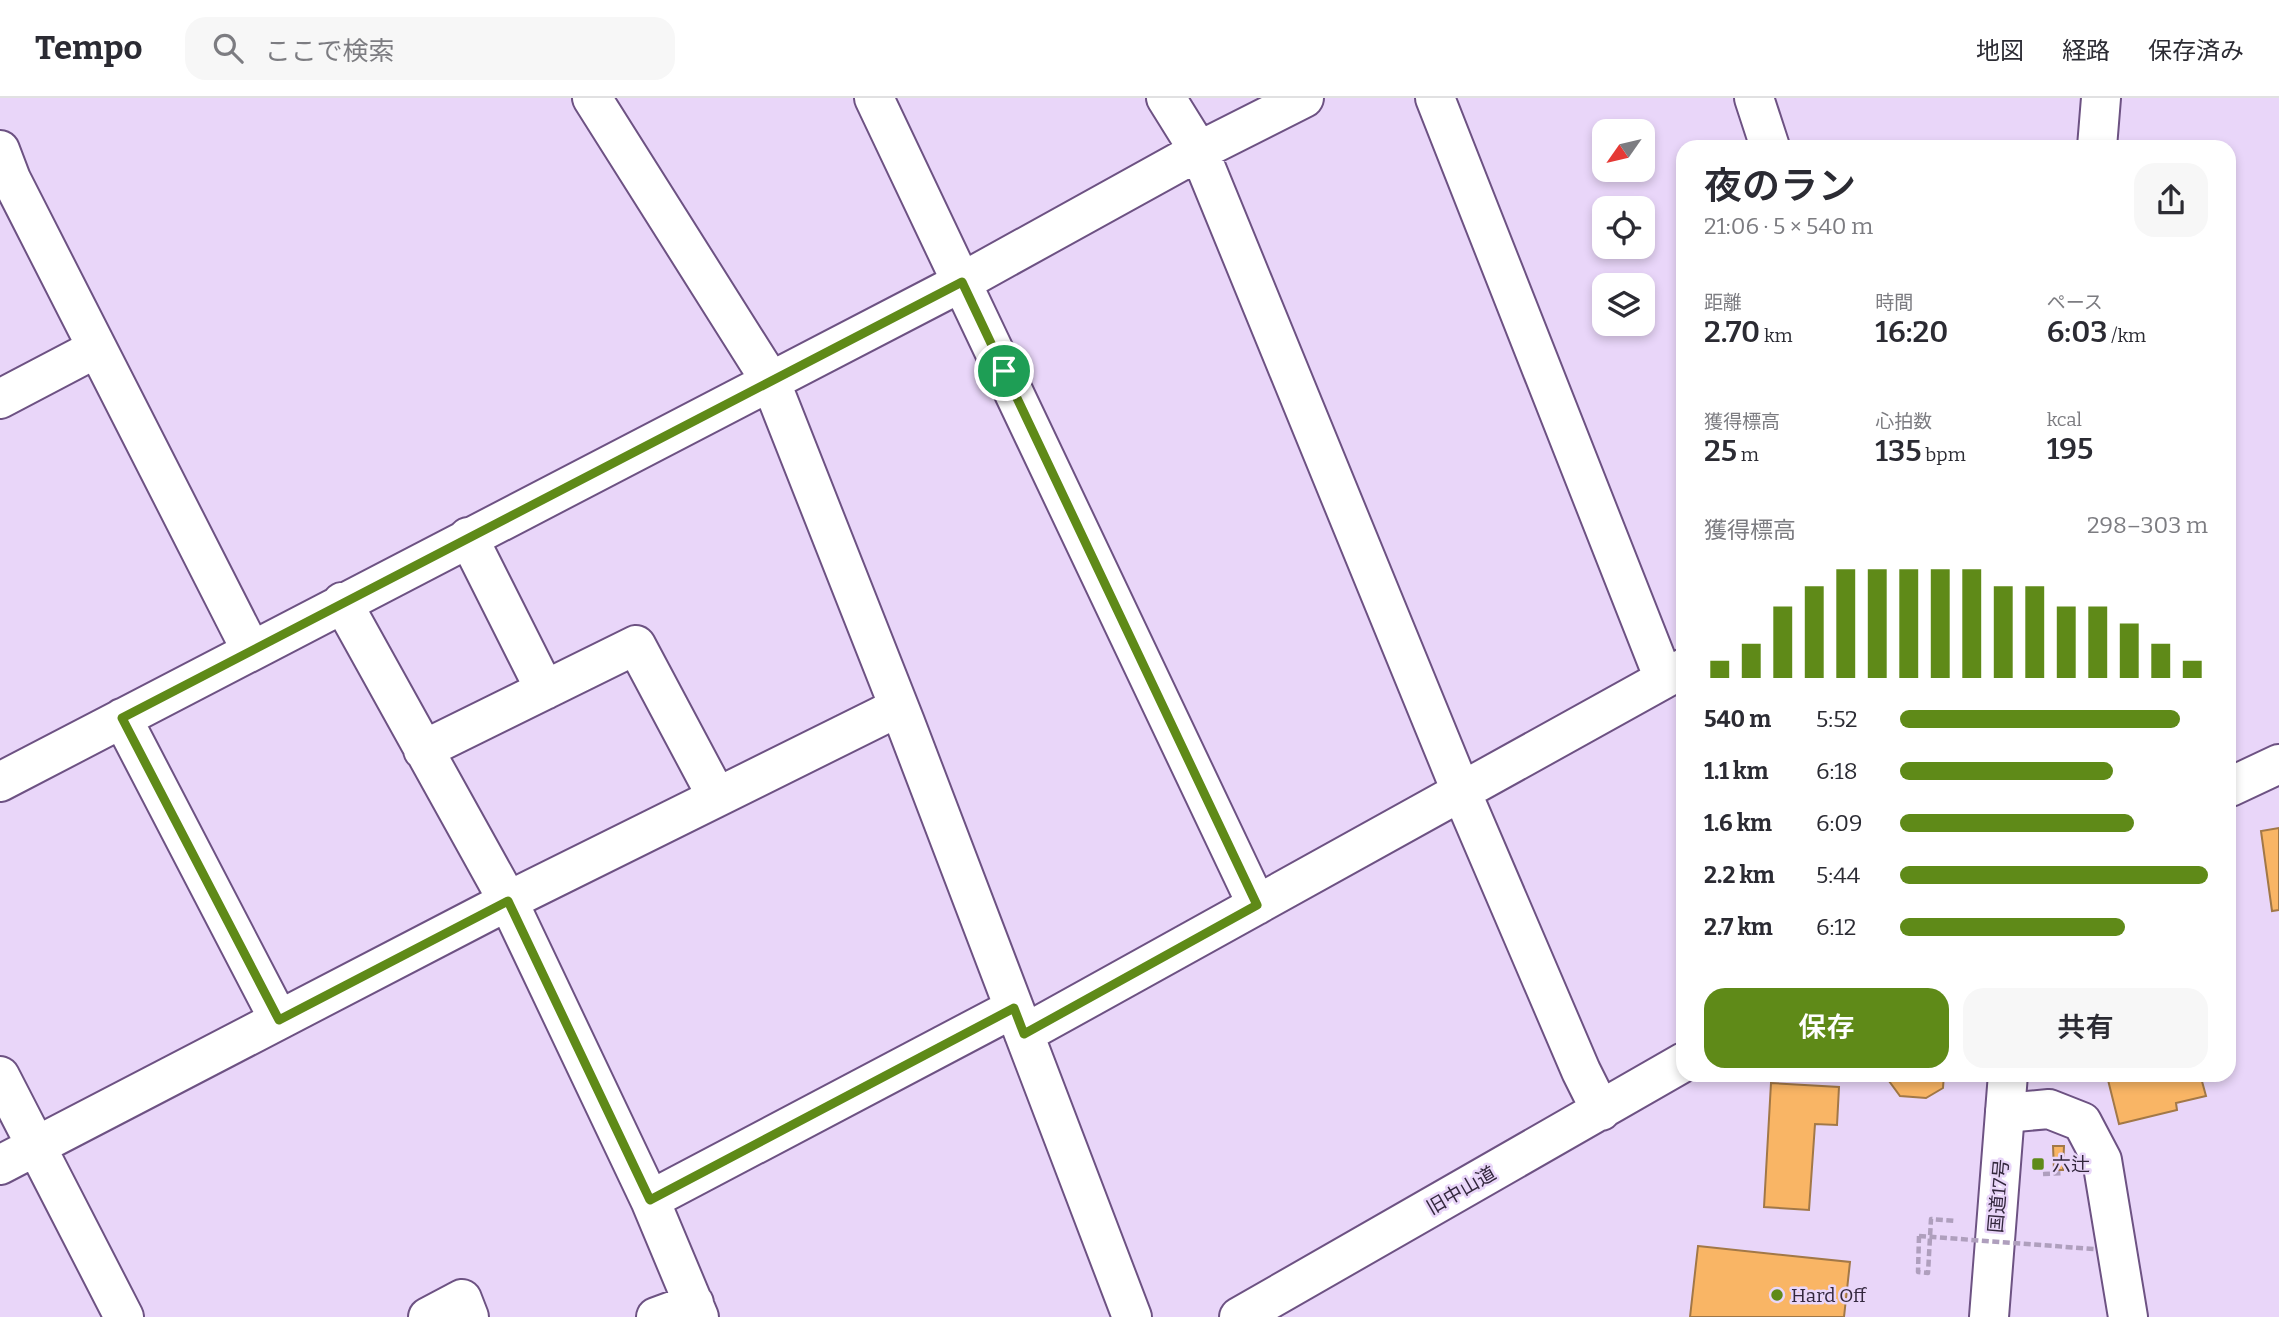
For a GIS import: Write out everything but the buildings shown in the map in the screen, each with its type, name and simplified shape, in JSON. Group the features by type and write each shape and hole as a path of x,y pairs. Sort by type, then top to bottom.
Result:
{"main road":[{"path":"592,98 770,380 899,707 1132,1317"},
{"path":"874,98 1257,905"},
{"path":"1166,98 1199,151 1461,792 1581,1071 1601,1111"},
{"path":"0,782 962,282 1199,151 1304,98"},
{"path":"650,1200 1257,905 1674,673 1435,98"},
{"path":"1754,98 1768,140"},
{"path":"2098,140 2101,98"},
{"path":"0,150 10,179 251,650"},
{"path":"0,399 97,348"},
{"path":"468,537 545,690"},
{"path":"342,602 508,901 650,1200 696,1310 656,1317"},
{"path":"423,750 636,645 717,797"},
{"path":"0,1165 508,901 899,707"},
{"path":"122,718 279,1020"},
{"path":"2236,784 2279,764"},
{"name":"旧中山道","path":"1239,1317 1676,1067"},
{"path":"0,1076 124,1317"},
{"name":"国道17号","path":"1989,1317 2007,1082"},
{"path":"2005,1113 2049,1109 2082,1122 2102,1160 2128,1317"},
{"path":"428,1317 462,1299 469,1317"}],"path":[{"path":"1959,1221 1931,1219 1930,1239 1928,1273 1918,1272 1919,1236 2094,1249"}],"place":[{"name":"六辻","path":"2038,1164"},
{"name":"Hard Off","path":"1777,1295"}],"route":[{"path":"962,282 1004,371 1257,905 1024,1034 1014,1008 650,1200 508,901 279,1020 122,718 962,282"}]}
